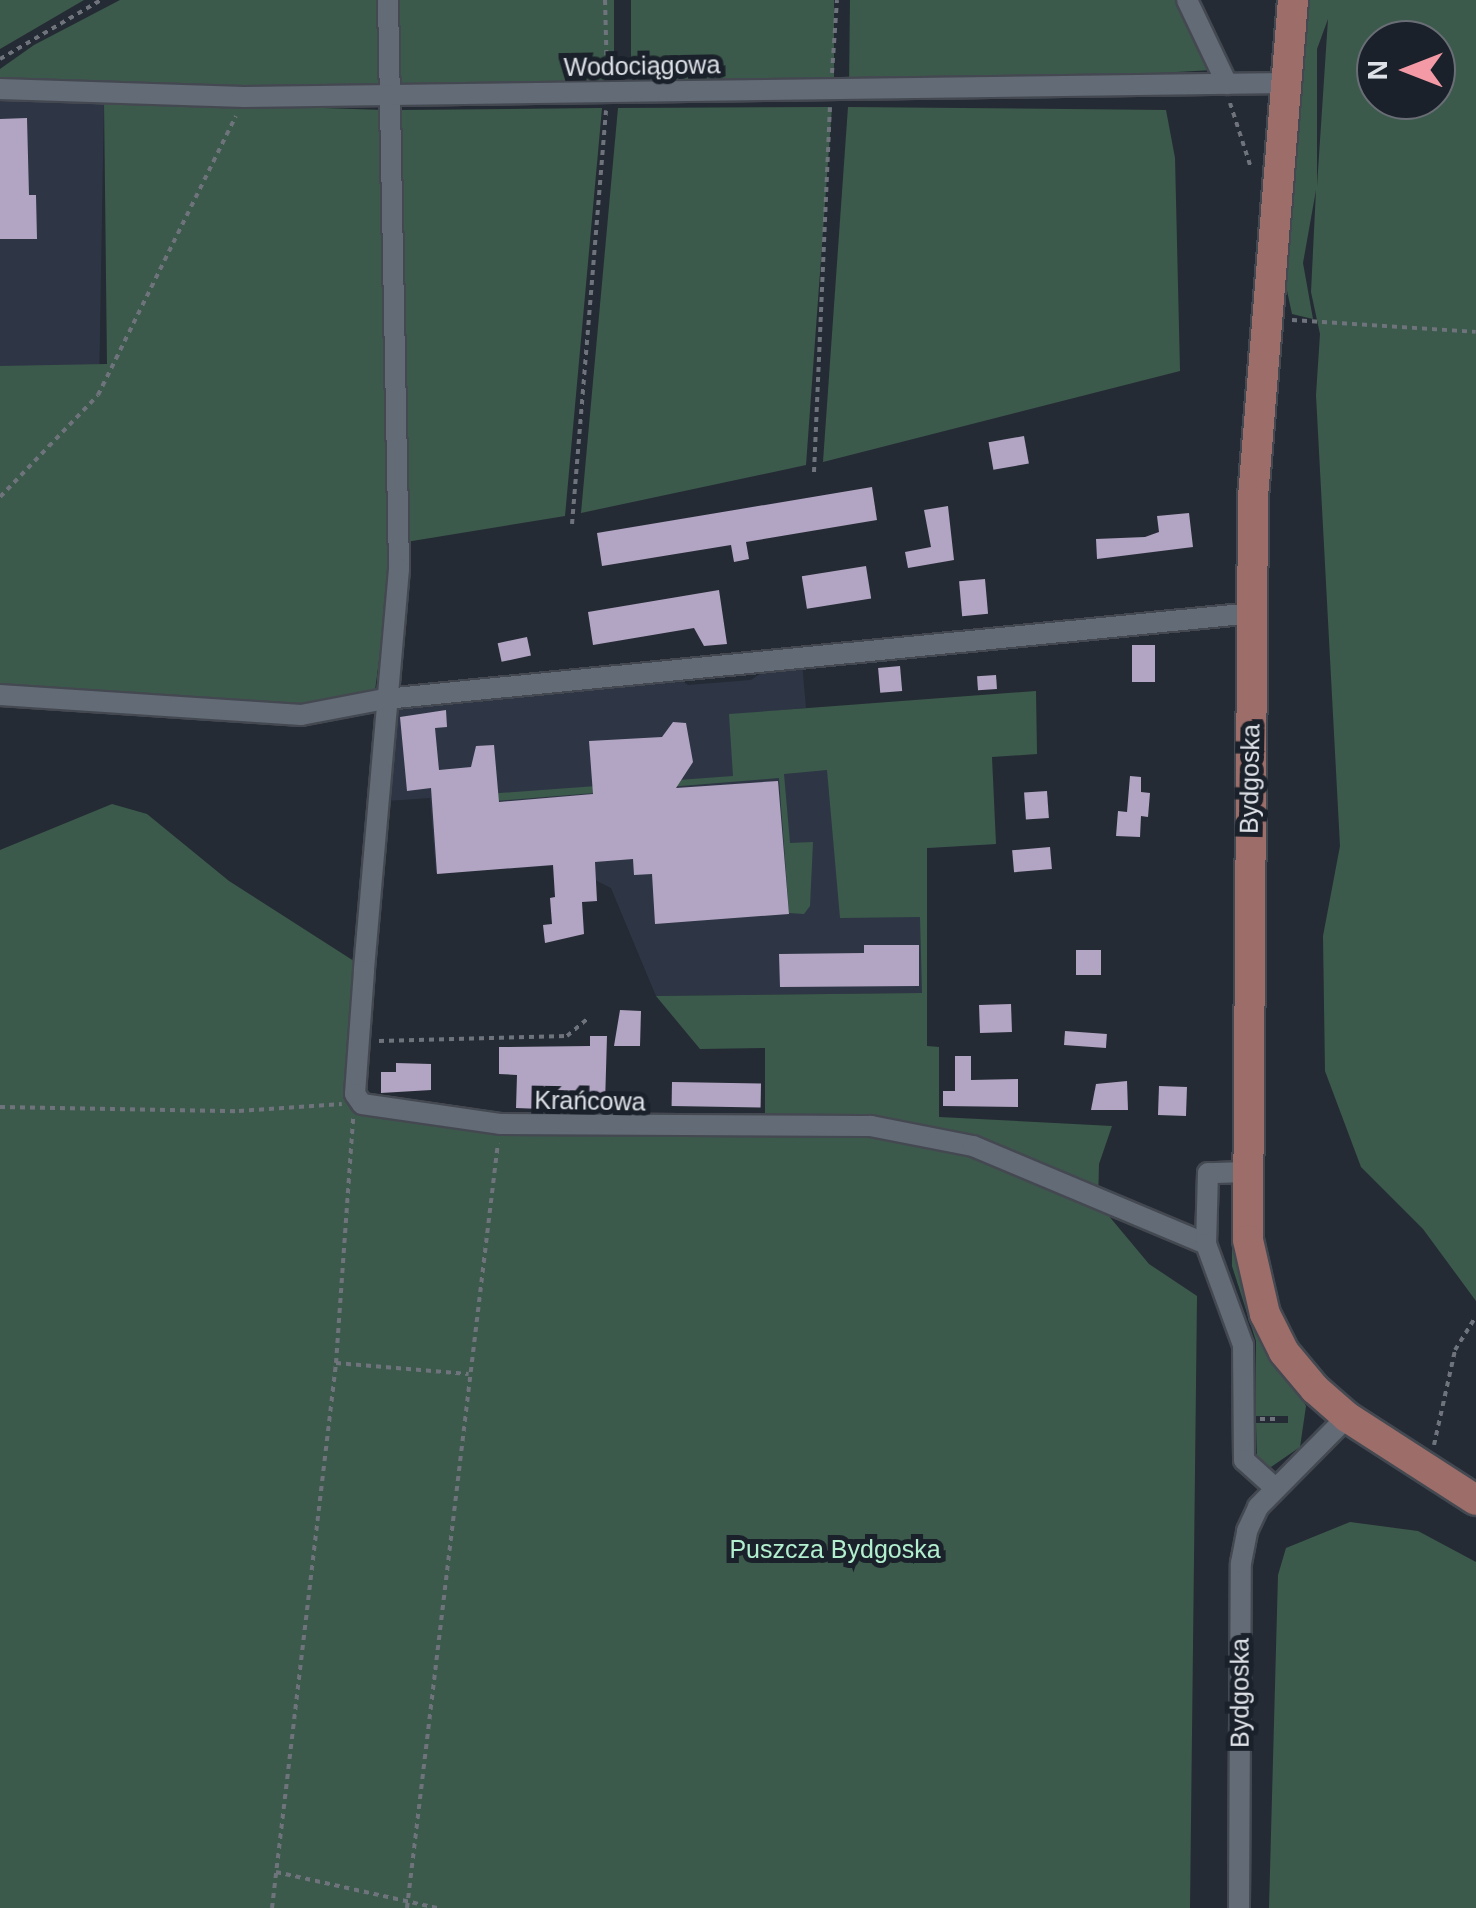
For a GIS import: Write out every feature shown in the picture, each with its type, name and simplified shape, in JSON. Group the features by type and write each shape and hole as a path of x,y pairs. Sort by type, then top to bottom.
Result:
{"main road":[{"name":"Bydgoska","path":"1293,0 1263,318 1252,613 1248,1240 1255,1289 1284,1352 1347,1417 1476,1500"}],"street":[{"name":"Krańcowa","path":"388,0 399,570 385,699 355,1094 362,1104 500,1124 872,1126 921,1134 973,1146 1206,1244"},
{"path":"1187,0 1227,84"},
{"name":"Wodociągowa","path":"0,89 244,97 387,92 1285,83"},
{"path":"0,696 300,715 385,699 1252,613"},
{"path":"1246,1172 1208,1173 1206,1244 1243,1346 1244,1460 1275,1488"},
{"name":"Bydgoska","path":"1239,1908 1241,1563 1247,1531 1275,1488 1347,1417"}],"path":[{"path":"0,60 101,0"},
{"path":"572,524 608,91 606,0"},
{"path":"814,472 837,0"},
{"path":"1227,84 1233,124 1251,168"},
{"path":"0,498 98,395 244,97"},
{"path":"1263,318 1476,332"},
{"path":"359,1041 567,1036 587,1019"},
{"path":"0,1106 238,1111 354,1103 336,1363 272,1908"},
{"path":"408,1906 500,1124"},
{"path":"1428,1469 1456,1350 1476,1318"},
{"path":"336,1363 469,1374"},
{"path":"276,1872 408,1906 437,1908"}],"shaded area":[{"path":"0,99 104,101 99,368 0,366"},
{"path":"802,663 806,708 729,715 988,757 996,844 927,848 927,993 656,996 611,888 595,880 593,863 436,873 430,798 386,801 398,707 675,676 688,685 751,680 771,666"}],"green space":[{"path":"0,0 84,0 0,49"},
{"path":"120,0 382,0 384,94 0,81 0,69 34,45"},
{"path":"398,0 614,0 614,94 398,94"},
{"path":"631,0 834,0 834,93 631,93"},
{"path":"850,0 1176,0 1217,63 1213,70 849,90"},
{"path":"1309,0 1476,0 1476,1301 1423,1229 1361,1167 1325,1071 1323,936 1340,846 1316,395 1320,334 1311,292 1316,190 1303,263 1313,319 1292,314 1283,272","holes":["1328,19 1317,186 1317,49"]},
{"path":"104,101 384,110 391,570 374,698 300,707 0,687 0,366 107,364"},
{"path":"832,107 806,465 581,513 618,108"},
{"path":"848,107 1166,110 1175,158 1180,371 823,462"},
{"path":"602,108 565,516 406,542 401,110"},
{"name":"Puszcza Bydgoska","path":"1036,691 1037,754 992,757 996,844 927,848 927,1046 939,1047 939,1117 1112,1126 1099,1164 1098,1203 1149,1264 1197,1296 1190,1908 0,1908 0,850 112,804 147,814 229,881 357,963 362,1104 474,1122 765,1126 765,1048 700,1049 656,996 922,993 920,917 840,918 827,770 784,774 790,843 813,842 810,906 804,914 789,913 779,778 433,806 432,798 733,776 729,714"},
{"path":"1232,1211 1237,1267 1252,1316 1306,1406 1300,1447 1271,1467 1257,1460 1256,1423 1288,1423 1288,1416 1256,1416 1256,1341 1232,1266"},
{"path":"1350,1522 1418,1531 1476,1562 1476,1908 1269,1908 1278,1575 1286,1548"}],"building":[{"path":"27,118 29,195 36,195 37,239 0,239 0,119"},
{"path":"1024,436 1029,464 993,470 989,442"},
{"path":"872,487 877,520 746,542 749,559 734,562 731,545 602,566 597,533"},
{"path":"948,506 954,560 908,568 905,552 931,547 924,510"},
{"path":"1189,513 1193,547 1097,559 1096,539 1145,537 1159,532 1157,516"},
{"path":"866,566 871,599 807,609 802,576"},
{"path":"985,579 988,614 962,616 959,581"},
{"path":"719,590 727,644 704,646 694,628 593,645 588,612"},
{"path":"527,637 531,656 502,662 498,643"},
{"path":"1132,645 1155,645 1155,682 1132,682"},
{"path":"900,666 902,691 880,693 878,668"},
{"path":"996,675 997,689 978,690 977,676"},
{"path":"446,710 447,727 435,728 439,770 471,767 476,746 494,745 499,802 593,794 589,741 662,737 673,722 686,723 693,762 676,788 778,781 789,914 655,924 652,874 634,875 633,859 595,862 597,901 582,902 584,934 545,943 543,925 552,924 550,898 555,897 553,865 437,874 431,788 407,791 400,717"},
{"path":"1130,776 1141,777 1141,792 1150,793 1148,817 1141,816 1140,837 1116,836 1118,811 1127,812"},
{"path":"1047,791 1049,818 1026,820 1024,793"},
{"path":"1050,847 1052,869 1014,872 1012,850"},
{"path":"864,945 919,945 919,986 780,987 779,954 864,953"},
{"path":"1076,950 1101,950 1101,975 1076,975"},
{"path":"1011,1004 1012,1032 980,1033 979,1005"},
{"path":"620,1010 641,1011 640,1046 614,1046"},
{"path":"1065,1031 1107,1034 1106,1048 1064,1045"},
{"path":"590,1036 607,1036 605,1104 593,1104 593,1111 516,1108 517,1075 499,1074 499,1047 590,1046"},
{"path":"955,1056 971,1056 971,1080 1018,1079 1018,1107 943,1106 943,1091 955,1091"},
{"path":"396,1063 431,1064 431,1090 381,1093 381,1072 396,1072"},
{"path":"1127,1081 1128,1110 1091,1110 1096,1084"},
{"path":"672,1082 761,1084 761,1108 672,1106"},
{"path":"1159,1086 1187,1087 1186,1116 1158,1115"}]}
